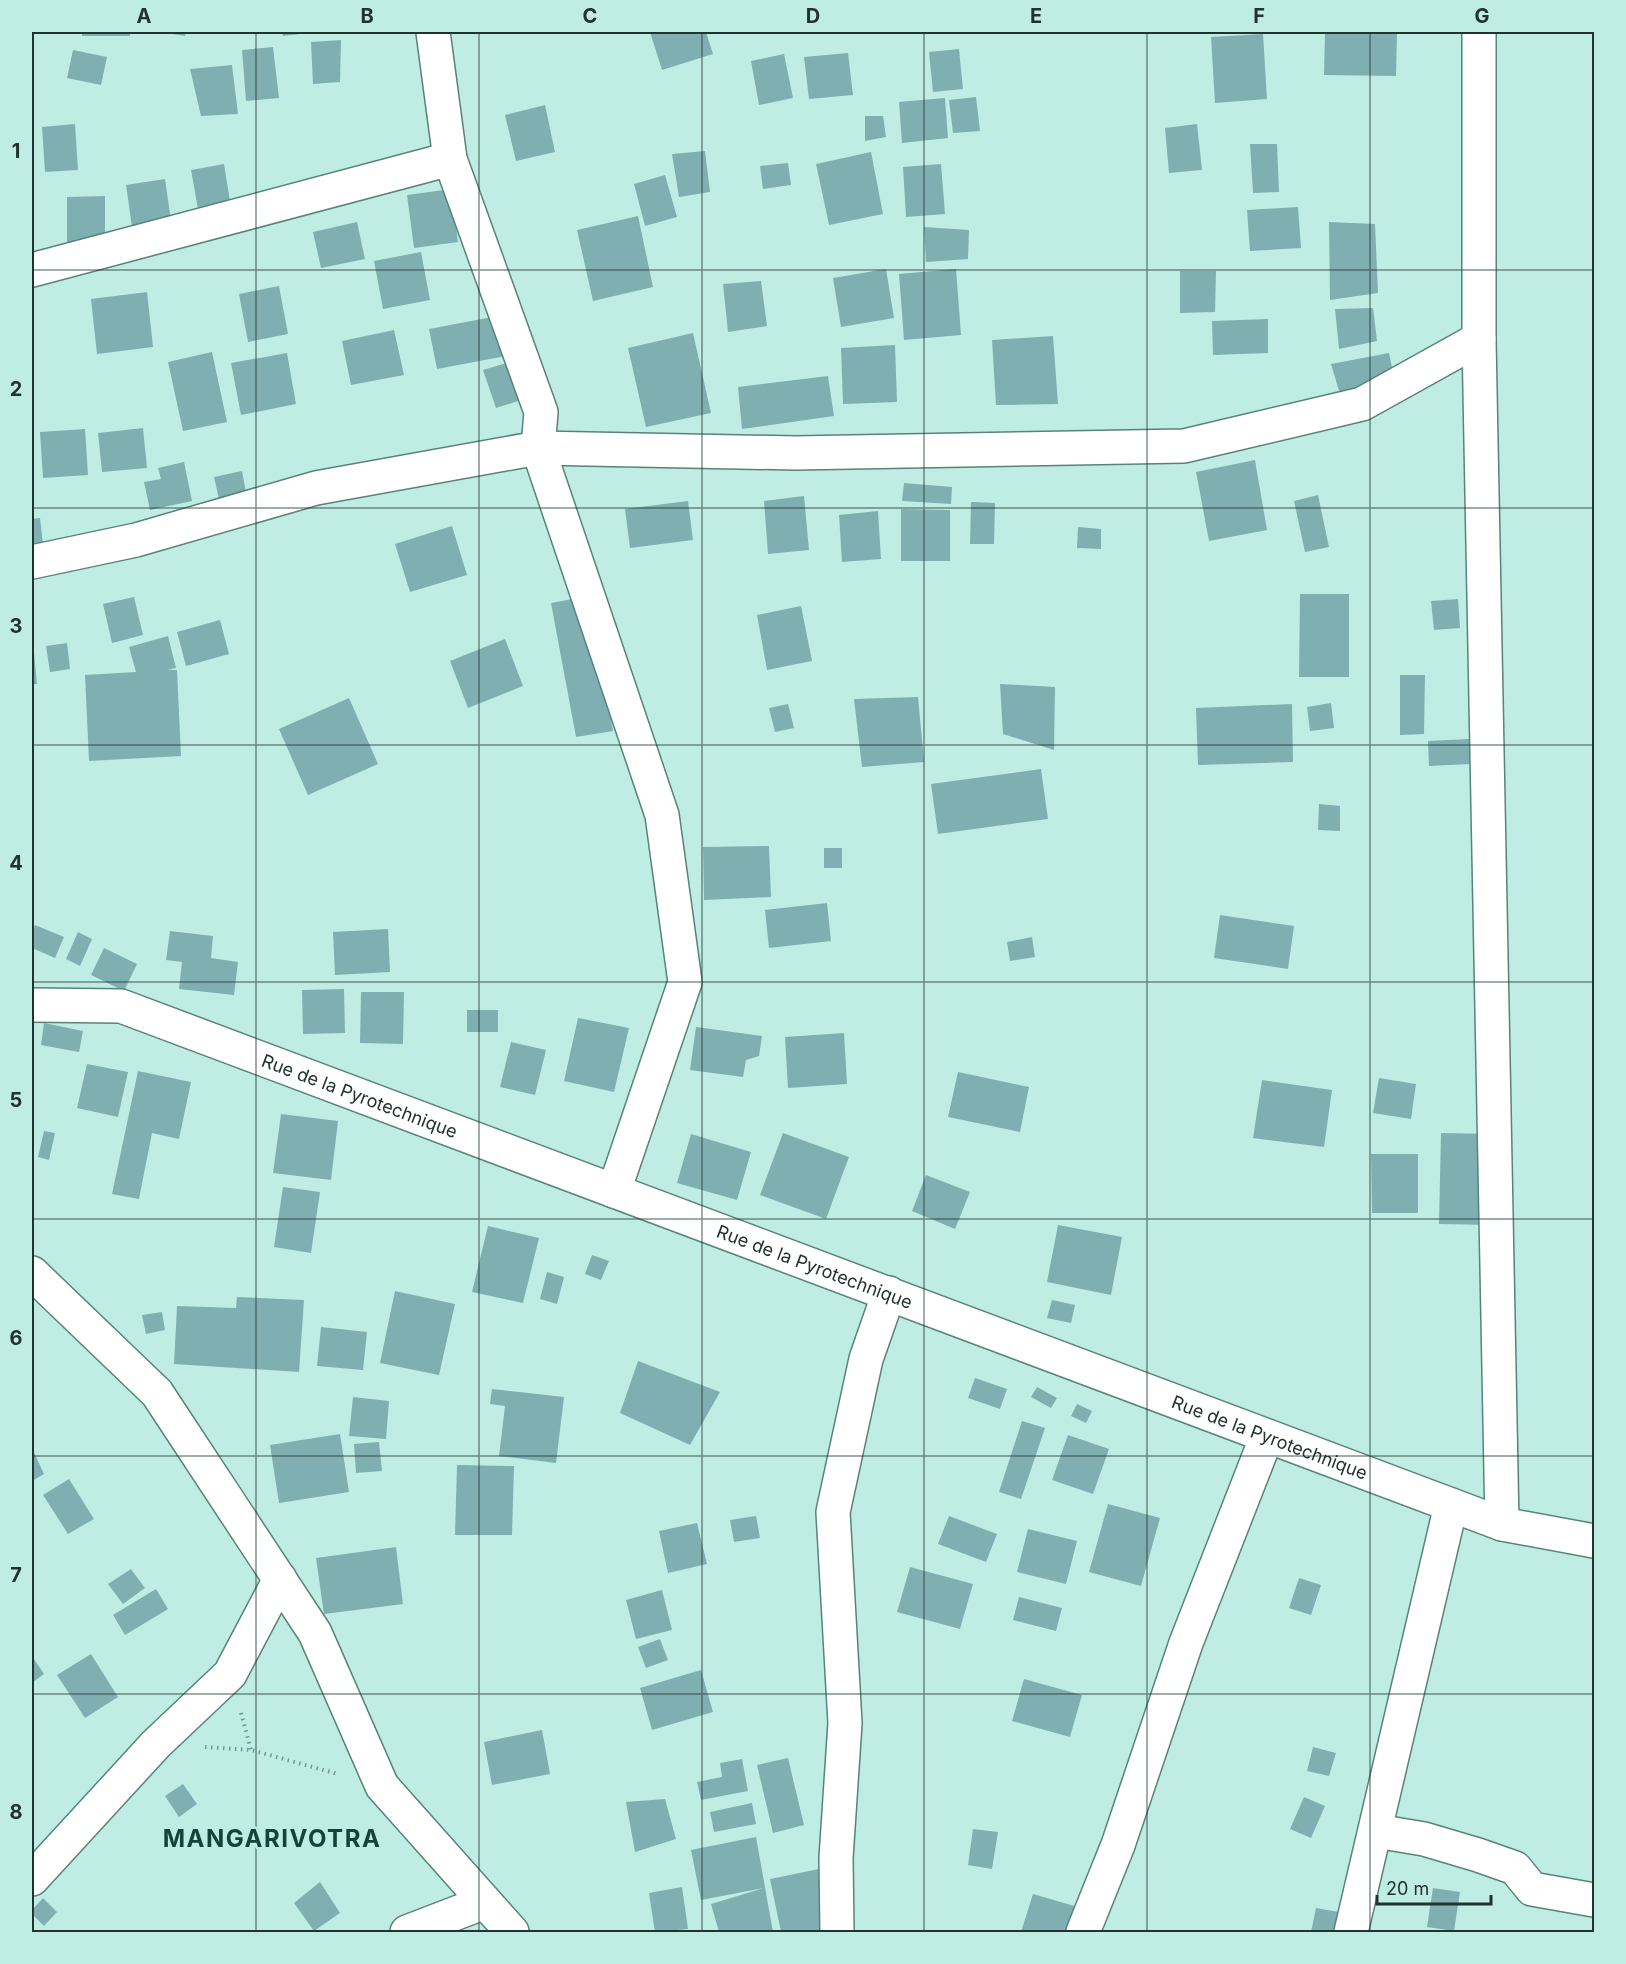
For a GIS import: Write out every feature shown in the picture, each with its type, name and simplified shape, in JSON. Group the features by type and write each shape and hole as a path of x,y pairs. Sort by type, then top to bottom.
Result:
{"street":[{"path":"433,32 450,159 541,412 538,448 662,815 685,982 614,1191"},
{"path":"1479,32 1479,339 1502,1524"},
{"path":"32,270 450,159"},
{"path":"32,562 136,540 316,488 538,448 796,453 1184,446 1362,404 1479,339"},
{"name":"Rue de la Pyrotechnique","path":"32,1005 121,1006 1502,1524 1594,1541"},
{"path":"32,1274 158,1393 315,1634 382,1786 514,1932"},
{"path":"837,1932 836,1858 845,1723 833,1512 866,1359 889,1293"},
{"path":"1083,1932 1118,1845 1186,1643 1267,1436"},
{"path":"1351,1932 1451,1505"},
{"path":"32,1880 156,1744 230,1674 280,1579"},
{"path":"1376,1831 1424,1839 1515,1868 1532,1889 1594,1900"},
{"path":"407,1932 485,1902"}],"path":[{"path":"156,1744 251,1750 382,1786"}],"building":[{"path":"82,32 130,32 130,36 82,36"},
{"path":"160,32 186,32 185,36"},
{"path":"282,32 308,32 308,33 283,36"},
{"path":"650,32 706,32 713,54 662,70"},
{"path":"1325,32 1397,32 1396,76 1324,75"},
{"path":"1263,34 1267,99 1215,103 1211,37"},
{"path":"341,40 340,82 313,84 311,42"},
{"path":"273,47 279,98 246,101 242,50"},
{"path":"959,49 963,89 933,92 929,52"},
{"path":"73,50 107,57 101,85 67,78"},
{"path":"848,53 853,95 809,99 804,57"},
{"path":"784,54 793,98 759,105 751,61"},
{"path":"232,65 238,114 201,116 190,69"},
{"path":"976,97 980,131 953,133 949,100"},
{"path":"945,98 948,138 902,143 899,102"},
{"path":"545,105 555,152 516,161 505,115"},
{"path":"865,116 883,116 886,137 865,141"},
{"path":"75,124 78,170 45,172 42,127"},
{"path":"1197,124 1202,170 1169,173 1165,128"},
{"path":"1250,144 1277,144 1279,192 1253,193"},
{"path":"705,151 710,192 679,197 672,154"},
{"path":"871,152 883,214 829,225 816,164"},
{"path":"788,163 791,185 763,189 760,166"},
{"path":"224,164 233,220 201,226 191,170"},
{"path":"941,164 945,214 906,217 903,167"},
{"path":"665,175 677,217 645,226 634,184"},
{"path":"165,179 173,235 134,241 126,185"},
{"path":"451,189 458,242 414,248 407,195"},
{"path":"105,196 105,243 67,244 67,197"},
{"path":"1298,207 1301,248 1250,251 1247,210"},
{"path":"638,216 653,287 593,301 577,230"},
{"path":"357,222 365,259 321,268 313,232"},
{"path":"1329,222 1375,224 1378,293 1330,300"},
{"path":"924,227 969,230 968,259 926,262"},
{"path":"421,252 430,300 383,309 374,261"},
{"path":"886,269 894,318 841,327 833,278"},
{"path":"956,269 961,335 904,340 899,274"},
{"path":"1180,271 1216,271 1215,312 1180,313"},
{"path":"761,281 767,326 728,332 723,284"},
{"path":"279,286 288,334 248,342 239,294"},
{"path":"147,292 153,347 97,354 91,299"},
{"path":"1373,308 1377,341 1339,349 1335,309"},
{"path":"503,315 511,355 437,369 429,329"},
{"path":"1268,319 1268,353 1213,355 1212,321"},
{"path":"394,330 404,375 351,385 342,341"},
{"path":"693,333 711,413 646,427 628,348"},
{"path":"1053,336 1058,404 996,405 992,340"},
{"path":"895,345 897,402 843,404 841,348"},
{"path":"212,352 227,422 183,431 168,362"},
{"path":"287,353 296,404 241,415 231,363"},
{"path":"1389,353 1398,395 1345,411 1331,364"},
{"path":"517,360 527,398 496,408 483,370"},
{"path":"828,376 834,416 742,429 738,387"},
{"path":"143,428 147,468 102,472 98,433"},
{"path":"85,429 88,475 43,478 40,432"},
{"path":"1255,460 1267,530 1209,541 1196,472"},
{"path":"184,462 192,501 150,510 144,482 161,479 158,468"},
{"path":"242,471 248,503 221,508 214,477"},
{"path":"904,483 952,487 951,504 902,501"},
{"path":"1318,495 1329,547 1305,552 1294,501"},
{"path":"804,496 809,550 768,554 764,501"},
{"path":"688,501 693,540 630,548 625,509"},
{"path":"971,502 995,503 994,544 970,544"},
{"path":"901,509 950,510 950,561 901,561"},
{"path":"878,511 881,559 842,562 839,515"},
{"path":"40,518 43,545 32,546 32,519"},
{"path":"452,526 467,575 410,592 395,544"},
{"path":"1078,527 1101,529 1101,549 1077,548"},
{"path":"1300,594 1349,594 1349,677 1299,677"},
{"path":"589,596 613,731 576,737 551,603"},
{"path":"134,597 143,635 112,643 103,604"},
{"path":"1458,599 1460,628 1434,630 1431,601"},
{"path":"801,606 812,661 767,670 757,615"},
{"path":"220,620 229,654 186,666 177,632"},
{"path":"168,636 176,668 168,670 177,670 181,756 89,761 85,675 136,672 129,647"},
{"path":"505,639 523,686 468,708 450,661"},
{"path":"33,642 37,684 32,684"},
{"path":"67,643 70,669 50,672 46,646"},
{"path":"1400,675 1425,675 1424,734 1400,735"},
{"path":"1000,684 1055,687 1054,750 1003,734"},
{"path":"918,697 924,762 862,767 854,699"},
{"path":"349,698 378,764 308,795 279,729"},
{"path":"1331,703 1334,728 1310,731 1307,707"},
{"path":"788,704 794,728 775,732 769,708"},
{"path":"1292,704 1293,762 1198,765 1196,708"},
{"path":"1469,739 1470,764 1429,766 1428,741"},
{"path":"1041,769 1048,819 938,834 931,784"},
{"path":"1319,804 1340,806 1340,831 1318,830"},
{"path":"769,846 771,897 704,900 703,847"},
{"path":"824,848 842,848 842,868 824,868"},
{"path":"827,903 831,941 769,948 765,910"},
{"path":"1220,915 1294,926 1288,969 1214,958"},
{"path":"35,925 64,937 55,958 32,948 32,934"},
{"path":"388,929 390,972 335,975 333,932"},
{"path":"170,931 213,936 211,958 238,962 234,995 179,989 182,962 166,960"},
{"path":"78,932 92,939 80,966 66,959"},
{"path":"1032,937 1035,957 1010,961 1007,942"},
{"path":"104,948 137,964 124,991 91,975"},
{"path":"344,989 345,1033 303,1034 302,990"},
{"path":"361,992 404,992 403,1044 360,1043"},
{"path":"467,1010 498,1010 498,1032 467,1032"},
{"path":"578,1018 629,1028 614,1092 564,1081"},
{"path":"44,1023 83,1031 79,1052 41,1045"},
{"path":"696,1027 762,1036 759,1056 746,1060 743,1077 690,1070"},
{"path":"844,1033 847,1084 788,1088 785,1037"},
{"path":"511,1042 546,1050 535,1095 500,1087"},
{"path":"87,1064 128,1072 118,1117 77,1108"},
{"path":"138,1071 191,1082 179,1139 152,1133 139,1199 112,1194"},
{"path":"958,1072 1029,1087 1020,1132 948,1117"},
{"path":"1379,1078 1416,1084 1411,1119 1373,1113"},
{"path":"1262,1080 1332,1090 1324,1147 1253,1138"},
{"path":"281,1114 338,1121 331,1180 273,1173"},
{"path":"44,1131 55,1133 49,1160 38,1157"},
{"path":"783,1133 849,1157 826,1219 760,1195"},
{"path":"1441,1133 1495,1134 1493,1225 1439,1224"},
{"path":"691,1134 751,1152 737,1200 677,1183"},
{"path":"1371,1154 1418,1154 1418,1213 1372,1213"},
{"path":"926,1175 970,1192 955,1229 912,1211"},
{"path":"283,1187 320,1192 311,1253 274,1247"},
{"path":"1058,1225 1122,1237 1111,1295 1047,1282"},
{"path":"488,1226 539,1238 523,1303 472,1292"},
{"path":"592,1255 609,1261 601,1280 585,1274"},
{"path":"547,1272 564,1277 557,1304 540,1299"},
{"path":"395,1291 455,1304 439,1375 380,1363"},
{"path":"237,1297 304,1300 299,1372 174,1364 177,1306 236,1308"},
{"path":"1052,1300 1075,1305 1071,1323 1047,1318"},
{"path":"162,1312 165,1330 146,1334 142,1315"},
{"path":"321,1327 367,1332 363,1370 317,1366"},
{"path":"638,1361 720,1392 690,1445 620,1413"},
{"path":"975,1378 1007,1389 1000,1409 968,1398"},
{"path":"1037,1387 1057,1398 1051,1408 1031,1397"},
{"path":"492,1389 564,1397 556,1463 499,1456 505,1406 490,1404"},
{"path":"353,1397 389,1401 386,1439 349,1436"},
{"path":"1077,1404 1092,1411 1086,1423 1071,1416"},
{"path":"1022,1421 1045,1428 1021,1499 999,1492"},
{"path":"340,1434 349,1492 279,1503 270,1445"},
{"path":"1068,1435 1109,1449 1093,1494 1052,1480"},
{"path":"379,1442 382,1471 356,1473 354,1444"},
{"path":"32,1448 44,1474 32,1481"},
{"path":"457,1465 514,1466 512,1535 455,1535"},
{"path":"69,1479 94,1519 68,1534 43,1495"},
{"path":"1108,1504 1160,1518 1141,1586 1089,1572"},
{"path":"756,1516 760,1538 734,1542 730,1520"},
{"path":"949,1516 997,1534 986,1562 938,1544"},
{"path":"697,1523 707,1564 668,1573 659,1531"},
{"path":"1028,1529 1077,1541 1066,1584 1017,1572"},
{"path":"396,1547 403,1604 324,1614 316,1558"},
{"path":"910,1567 973,1584 960,1629 897,1612"},
{"path":"131,1569 145,1588 123,1604 108,1584"},
{"path":"1299,1578 1321,1585 1311,1615 1289,1608"},
{"path":"156,1589 168,1609 125,1635 113,1615"},
{"path":"662,1590 672,1630 636,1639 626,1600"},
{"path":"1019,1597 1062,1608 1056,1631 1013,1620"},
{"path":"660,1639 668,1660 646,1668 638,1647"},
{"path":"91,1654 118,1697 85,1718 57,1675"},
{"path":"32,1656 44,1674 32,1683"},
{"path":"701,1670 713,1712 652,1730 640,1688"},
{"path":"1024,1679 1082,1695 1070,1737 1012,1721"},
{"path":"542,1730 550,1774 492,1785 484,1742"},
{"path":"1313,1747 1336,1753 1329,1776 1307,1771"},
{"path":"788,1758 804,1825 773,1833 757,1765"},
{"path":"742,1759 748,1791 701,1800 697,1782 722,1777 720,1763"},
{"path":"183,1784 197,1804 179,1817 165,1796"},
{"path":"1304,1797 1325,1806 1311,1838 1290,1829"},
{"path":"665,1799 676,1839 635,1852 626,1802"},
{"path":"752,1803 756,1824 714,1832 710,1812"},
{"path":"973,1829 998,1832 992,1869 968,1865"},
{"path":"756,1837 773,1932 719,1932 711,1904 764,1888 701,1900 691,1850"},
{"path":"819,1869 831,1932 781,1932 770,1879"},
{"path":"320,1882 340,1913 314,1931 294,1903"},
{"path":"682,1887 688,1929 655,1932 649,1893"},
{"path":"1433,1888 1460,1892 1454,1931 1427,1927"},
{"path":"1033,1894 1095,1912 1089,1932 1021,1932"},
{"path":"43,1898 57,1912 44,1926 32,1914 32,1910"},
{"path":"1316,1908 1345,1913 1341,1932 1311,1932"}],"district":[{"name":"MANGARIVOTRA","path":"272,1838"}]}
